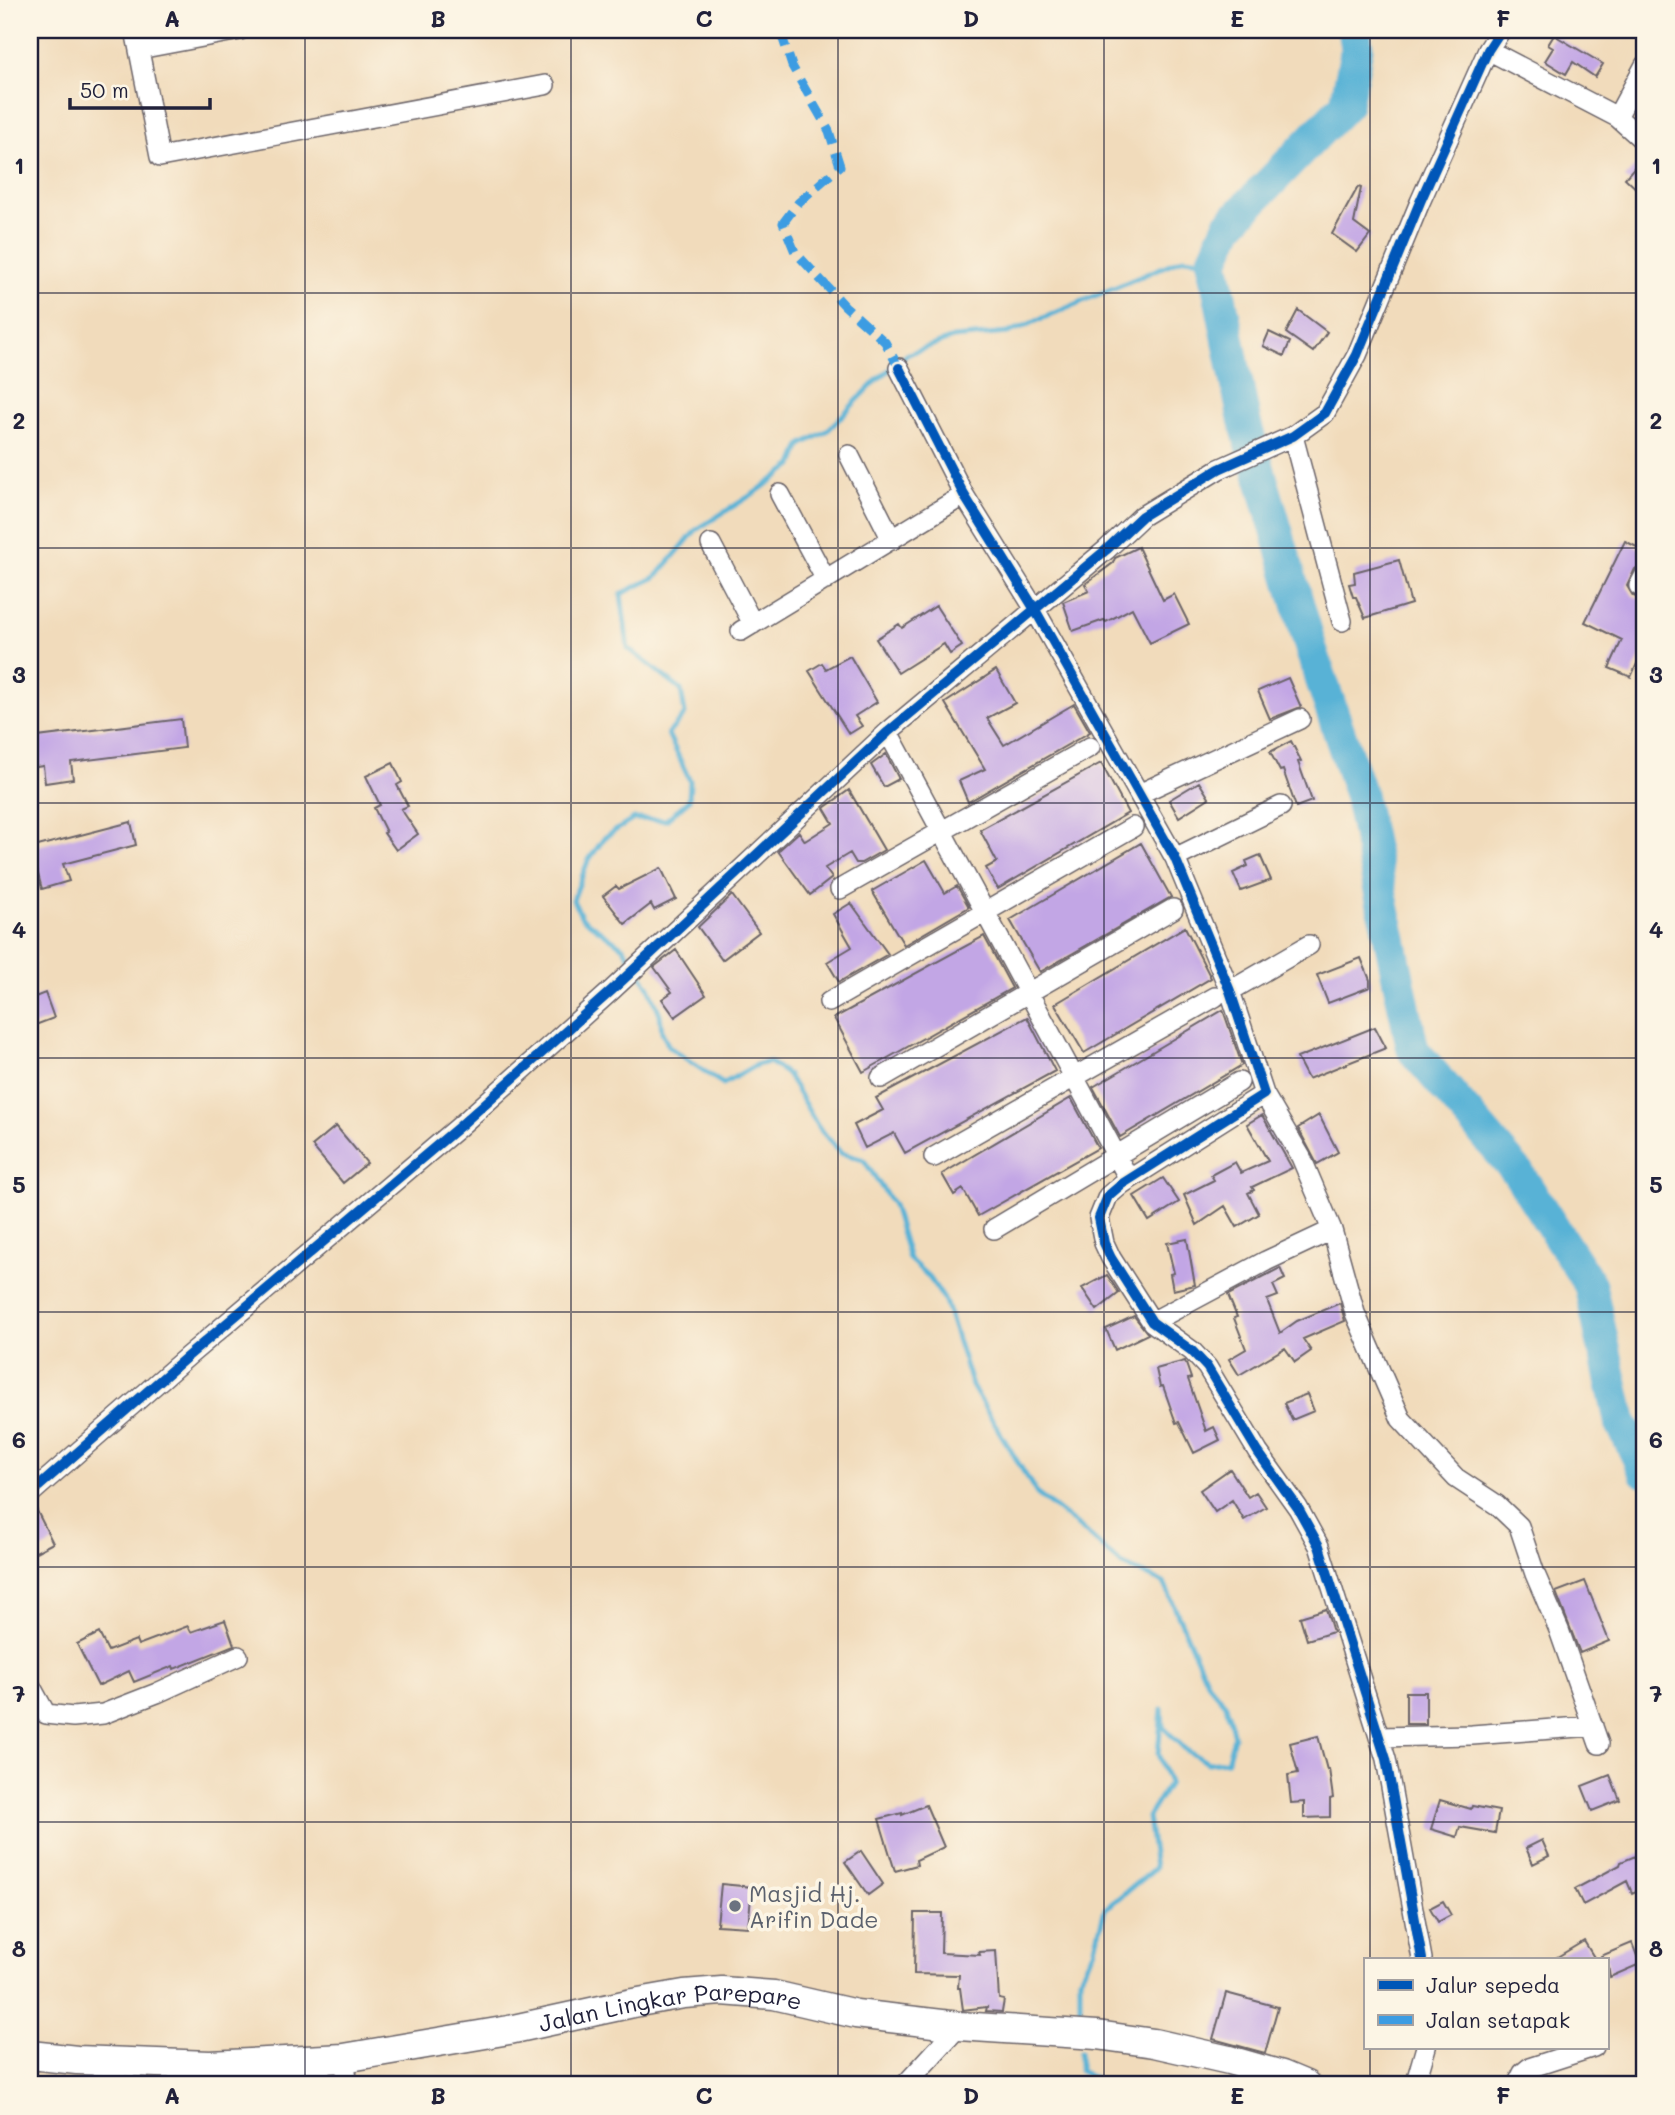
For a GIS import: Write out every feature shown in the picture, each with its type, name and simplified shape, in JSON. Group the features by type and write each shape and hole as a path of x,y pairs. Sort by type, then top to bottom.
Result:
{"highway":[{"name":"Jalan Lingkar Parepare","path":"30,2054 77,2060 210,2065 344,2058 509,2030 646,2000 722,1991 774,1995 856,2014 959,2026 1097,2035 1154,2043 1229,2060 1306,2085"}],"street":[{"path":"240,30 137,39 160,157 545,85"},
{"path":"30,1494 188,1356 460,1126 612,990 888,732 1106,550 1142,516 1219,469 1293,436 1325,414 1357,355 1420,202 1488,50 1501,30"},
{"path":"1488,50 1617,117 1645,142"},
{"path":"1617,117 1644,71"},
{"path":"899,368 964,495 1034,608 1175,858 1223,994 1264,1094 1301,1157 1332,1230 1355,1313 1401,1419 1456,1478 1504,1511 1519,1526 1596,1735 1379,1737"},
{"path":"1293,436 1342,621"},
{"path":"849,455 892,540"},
{"path":"780,494 826,580"},
{"path":"711,544 747,628 964,495"},
{"path":"1139,794 1300,719"},
{"path":"888,732 1129,1179"},
{"path":"840,889 1090,747"},
{"path":"1175,858 1281,806"},
{"path":"829,1002 1133,827"},
{"path":"881,1077 1173,909"},
{"path":"934,1157 1309,945"},
{"path":"994,1229 1239,1082"},
{"path":"1264,1094 1129,1179 1108,1196 1099,1218 1101,1231 1111,1258 1152,1322 1192,1351 1207,1367 1258,1452 1298,1508 1319,1546 1386,1759 1422,1958"},
{"path":"1152,1322 1266,1261 1332,1230"},
{"path":"30,1685 46,1714 72,1717 103,1714 238,1656"},
{"path":"905,2085 959,2026"},
{"path":"1415,2085 1426,2048"},
{"path":"1517,2085 1522,2073 1529,2068 1591,2048"},
{"path":"344,2058 348,2085"}],"building":[{"path":"1554,35 1603,64 1595,77 1573,62 1566,74 1545,61 1553,48 1548,45"},
{"path":"1645,155 1645,197 1625,178"},
{"path":"1358,187 1361,188 1354,223 1370,235 1357,252 1332,234"},
{"path":"1298,310 1327,332 1313,352 1286,333"},
{"path":"1269,332 1290,342 1284,356 1263,346"},
{"path":"1625,541 1645,551 1645,563 1635,569 1627,586 1633,596 1645,596 1645,646 1631,677 1609,668 1622,640 1585,622"},
{"path":"1138,547 1163,600 1174,594 1189,624 1150,643 1132,608 1106,622 1104,620 1073,631 1063,602 1089,591 1085,584 1113,563 1115,558"},
{"path":"1399,560 1411,604 1365,618 1349,584 1355,583 1354,572"},
{"path":"936,606 962,646 950,654 944,644 898,673 876,639 899,624 902,628"},
{"path":"850,656 877,702 855,716 862,726 849,734 809,671 822,663 826,669"},
{"path":"996,670 1015,703 987,718 1004,745 1074,704 1090,732 968,802 959,781 985,769 945,703"},
{"path":"1288,678 1301,707 1270,719 1258,691"},
{"path":"181,719 184,748 71,762 73,779 45,783 43,766 30,768 30,738"},
{"path":"1291,741 1301,761 1298,762 1312,801 1296,807 1283,770 1280,771 1270,752"},
{"path":"886,754 899,779 884,787 871,765"},
{"path":"393,763 402,782 397,785 408,806 401,809 418,834 396,850 384,833 386,832 374,808 380,805 366,776"},
{"path":"1101,763 1128,813 998,889 986,868 997,862 980,830"},
{"path":"1199,782 1209,798 1179,817 1169,800"},
{"path":"849,790 884,850 861,863 856,863 850,853 825,868 832,878 810,895 778,851 799,832 805,841 833,823 824,808"},
{"path":"131,822 136,845 63,864 69,881 42,889 37,870 30,872 30,848"},
{"path":"1141,843 1171,897 1040,972 1010,920"},
{"path":"1260,855 1271,880 1241,891 1233,873 1248,866 1246,861"},
{"path":"926,860 945,893 957,886 969,907 904,945 872,891"},
{"path":"661,868 676,899 654,910 651,904 625,924 603,896 616,886 619,889"},
{"path":"732,895 759,932 722,960 698,927"},
{"path":"851,903 888,954 839,982 827,962 852,947 833,914"},
{"path":"1185,927 1211,978 1084,1053 1055,1004"},
{"path":"984,936 1012,988 863,1072 834,1018"},
{"path":"676,950 706,995 675,1017 662,999 672,992 654,967"},
{"path":"1361,958 1370,987 1328,1003 1317,975"},
{"path":"45,993 54,1018 30,1027 30,999"},
{"path":"1223,1010 1242,1065 1120,1137 1093,1087"},
{"path":"1027,1017 1055,1071 905,1153 894,1133 865,1148 854,1125 883,1110 876,1098"},
{"path":"1375,1027 1386,1048 1308,1079 1297,1058"},
{"path":"1071,1098 1098,1148 978,1216 963,1189 954,1195 942,1174"},
{"path":"1262,1115 1292,1168 1252,1187 1254,1190 1248,1193 1259,1214 1237,1227 1225,1206 1197,1225 1184,1195 1214,1180 1211,1175 1235,1162 1241,1173 1268,1161 1247,1124"},
{"path":"1319,1115 1338,1152 1317,1164 1298,1128"},
{"path":"336,1126 367,1163 343,1183 312,1146"},
{"path":"1163,1178 1179,1202 1149,1221 1134,1196"},
{"path":"1187,1239 1195,1285 1173,1290 1170,1274 1174,1273 1167,1243"},
{"path":"1280,1268 1285,1279 1273,1285 1278,1296 1267,1300 1280,1333 1297,1321 1340,1303 1345,1321 1303,1339 1311,1351 1295,1362 1285,1348 1239,1375 1229,1359 1246,1349 1228,1295"},
{"path":"1107,1275 1119,1293 1097,1310 1082,1288"},
{"path":"1134,1316 1148,1334 1115,1350 1106,1329"},
{"path":"1185,1361 1191,1378 1188,1379 1206,1431 1214,1427 1220,1440 1194,1453 1179,1422 1176,1423 1163,1386 1160,1387 1156,1369"},
{"path":"1307,1394 1314,1411 1292,1420 1284,1403"},
{"path":"1230,1469 1248,1497 1256,1492 1266,1507 1244,1520 1232,1500 1215,1512 1200,1490"},
{"path":"34,1505 53,1543 30,1555 30,1506"},
{"path":"1585,1581 1609,1641 1580,1653 1556,1592"},
{"path":"1326,1609 1333,1632 1307,1640 1300,1617"},
{"path":"225,1620 234,1645 134,1682 129,1671 98,1686 77,1644 99,1633 108,1651 136,1640 138,1645 188,1626 191,1632"},
{"path":"1406,1692 1426,1692 1426,1724 1406,1724"},
{"path":"1318,1736 1327,1770 1329,1769 1333,1798 1330,1799 1330,1817 1304,1818 1304,1802 1291,1803 1288,1775 1298,1773 1290,1743"},
{"path":"1610,1775 1620,1800 1592,1811 1582,1786"},
{"path":"1440,1800 1471,1809 1472,1806 1499,1811 1495,1833 1460,1827 1457,1837 1431,1829"},
{"path":"926,1805 944,1847 916,1860 917,1865 895,1871 879,1819 902,1815"},
{"path":"1542,1840 1549,1856 1533,1864 1526,1848"},
{"path":"861,1851 883,1884 868,1895 845,1862"},
{"path":"1645,1852 1645,1887 1632,1893 1627,1881 1583,1905 1575,1889 1621,1862"},
{"name":"Masjid Hj. Arifin Dade","path":"721,1884 752,1887 748,1927 717,1925"},
{"path":"1443,1901 1451,1915 1438,1922 1430,1908"},
{"path":"915,1913 942,1913 941,1953 980,1955 979,1952 996,1951 999,1999 1004,2000 1002,2012 986,2011 987,2007 963,2010 958,1988 959,1975 914,1974"},
{"path":"1584,1941 1594,1958 1556,1958"},
{"path":"1632,1943 1640,1964 1610,1977 1608,1958 1601,1956"},
{"path":"1226,1993 1278,2007 1265,2053 1213,2039"}],"waterway":[{"path":"1354,30 1357,47 1346,104 1229,225 1213,261 1244,419 1312,652 1360,794 1413,1050 1518,1173 1590,1285 1620,1420 1645,1472"},
{"path":"1080,2016 1080,1977 1094,1951 1105,1909 1155,1868 1148,1817 1169,1783 1158,1754 1162,1709 1163,1727 1186,1750 1208,1763 1227,1761 1234,1737 1226,1705 1208,1684 1164,1583 1121,1564 1037,1494 972,1386 945,1301 929,1277 909,1259 893,1205 864,1160 841,1153 818,1127 788,1075 769,1062 756,1065 723,1084 669,1047 649,987 623,947 582,918 573,900 588,861 605,837 634,819 666,820 689,800 690,781 668,734 685,714 681,690 628,648 621,594 656,577 696,530 793,465 801,445 827,431 877,380 908,354 953,338 1008,333 1184,258 1213,261"},
{"path":"1080,2052 1080,2071 1098,2080 1099,2085"}],"marked path":[{"path":"780,30 792,66 829,131 840,166 798,203 783,223 795,252 845,306 885,342 899,368"}],"cycle path":[{"path":"30,1494 188,1356 460,1126 612,990 888,732 1106,550 1142,516 1219,469 1293,436 1325,413 1357,355 1420,202 1488,50 1501,30"},
{"path":"899,368 964,495 1034,608 1175,858 1230,991 1264,1094 1122,1184 1108,1196 1099,1218 1104,1243 1111,1258 1152,1322 1192,1351 1207,1367 1258,1452 1298,1508 1319,1546 1386,1759 1422,1958"}],"place":[{"name":"Masjid Hj. Arifin Dade","path":"735,1906"}]}
